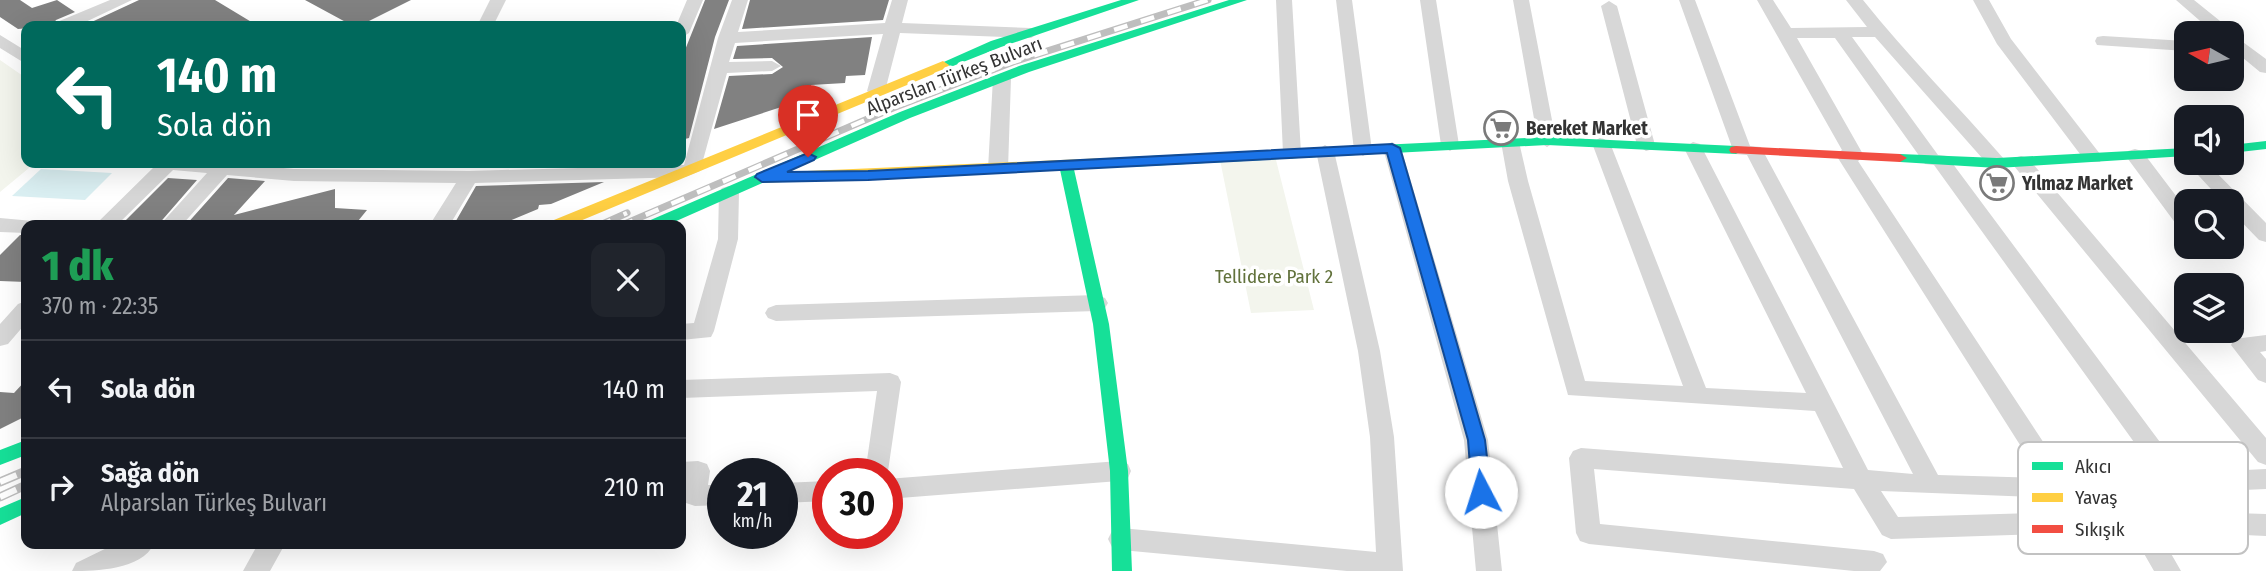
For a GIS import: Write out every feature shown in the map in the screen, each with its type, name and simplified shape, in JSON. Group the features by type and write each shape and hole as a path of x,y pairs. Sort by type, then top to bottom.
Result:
{"main road":[{"name":"Alparslan Türkeş Bulvarı","path":"568,220 876,91 1112,4 1133,0"},
{"name":"Alparslan Türkeş Bulvarı","path":"665,220 905,115 1002,78 1241,0"},
{"path":"762,177 998,169 1548,141 1997,163 2174,153"},
{"path":"2244,148 2266,145"},
{"path":"1066,165 1097,303 1119,471 1122,571"},
{"path":"0,458 21,449"},
{"path":"0,517 21,507"}],"street":[{"path":"76,21 124,0"},
{"path":"686,21 695,0"},
{"path":"202,168 294,175 407,170 470,177 623,168 690,169 722,68 726,38 740,0"},
{"path":"876,91 900,0"},
{"path":"1284,0 1293,153"},
{"path":"1344,0 1363,150"},
{"path":"1428,0 1450,145"},
{"path":"1521,0 1548,141"},
{"path":"1687,0 1748,150 1931,485"},
{"path":"1765,0 1786,33 1850,156 2032,442"},
{"path":"1854,0 1901,60 1954,113 1997,163"},
{"path":"1981,0 2003,40 2093,158"},
{"path":"2184,0 2209,21"},
{"path":"487,21 493,1"},
{"path":"1609,6 1646,145"},
{"path":"726,38 894,28 1031,33"},
{"path":"1840,32 2146,442"},
{"path":"1786,33 1879,32"},
{"path":"2102,41 2174,45"},
{"path":"2244,52 2266,68"},
{"path":"722,68 772,66"},
{"path":"998,169 1002,78"},
{"path":"1510,142 1518,181 1576,389 1824,403"},
{"path":"1601,143 1698,396"},
{"path":"1392,148 1476,440 1489,571"},
{"path":"1693,148 1861,480 1891,528"},
{"path":"1121,539 1390,567 1382,437 1371,364 1325,151"},
{"path":"2135,155 2174,207"},
{"path":"2021,162 2266,455"},
{"path":"110,220 161,168"},
{"path":"175,220 221,170"},
{"path":"2208,175 2266,235"},
{"path":"443,220 470,177"},
{"path":"686,332 703,331 728,239 729,192"},
{"path":"0,225 21,226"},
{"path":"776,313 1097,303"},
{"path":"0,338 15,314"},
{"path":"2266,343 2242,345 2266,374"},
{"path":"686,389 890,382 879,458"},
{"path":"1891,528 1876,566 1589,533 1581,458 1931,485 2018,487"},
{"path":"686,472 698,471 695,496 707,496"},
{"path":"903,488 1119,471"},
{"path":"2248,480 2266,479"},
{"path":"1891,528 2018,524"},
{"path":"2248,524 2266,525"},
{"path":"85,571 131,549"},
{"path":"256,571 269,549"},
{"path":"2158,554 2168,571"}],"green space":[{"path":"0,60 21,75 21,168 29,168 0,192"},
{"name":"Tellidere Park 2","path":"1275,156 1314,310 1251,313 1220,160"}],"shaded area":[{"path":"41,169 112,173 85,200 12,196"}],"building":[{"path":"0,0 20,0 32,8 57,0 75,12 55,21 21,21 21,29 18,29 0,17"},
{"path":"139,0 215,0 250,21 94,21"},
{"path":"305,0 411,0 369,21 344,21"},
{"path":"705,0 729,0 715,37 689,138 686,139 686,48"},
{"path":"750,0 889,0 883,20 742,29"},
{"path":"872,37 865,75 846,76 845,83 811,85 812,97 714,129 729,76 772,74 783,67 772,58 733,59 737,46"},
{"path":"168,178 197,180 162,220 126,220"},
{"path":"228,178 265,181 234,215 335,189 335,208 367,210 359,220 190,220"},
{"path":"604,182 551,204 539,205 538,209 511,220 456,220 476,186"},
{"path":"21,235 21,282 0,281 0,255"},
{"path":"21,385 21,418 0,429 0,392 14,393"}],"railway":[{"path":"634,220 893,108 1013,62 1208,0"},
{"path":"611,220 627,213"},
{"path":"0,482 21,473"},
{"path":"0,497 21,487"}],"traffic: fast":[{"path":"943,65 996,44 1133,0"},
{"path":"665,220 905,115 1024,69 1241,0"},
{"path":"1129,162 1547,141 1736,150"},
{"path":"2244,148 2266,145"},
{"path":"1900,158 1997,163 2174,153"},
{"path":"1066,165 1101,324 1119,471 1122,571"},
{"path":"0,458 21,449"},
{"path":"0,517 21,507"}],"traffic: slow":[{"path":"568,220 943,65"},
{"path":"762,178 1129,162"}],"traffic: jam":[{"path":"1736,150 1900,158"}],"place":[{"name":"Bereket Market","path":"1501,128"},
{"name":"Yılmaz Market","path":"1997,183"}],"route":[{"path":"808,157 762,177 868,175 1392,148 1434,286 1476,440 1481,492"}]}
